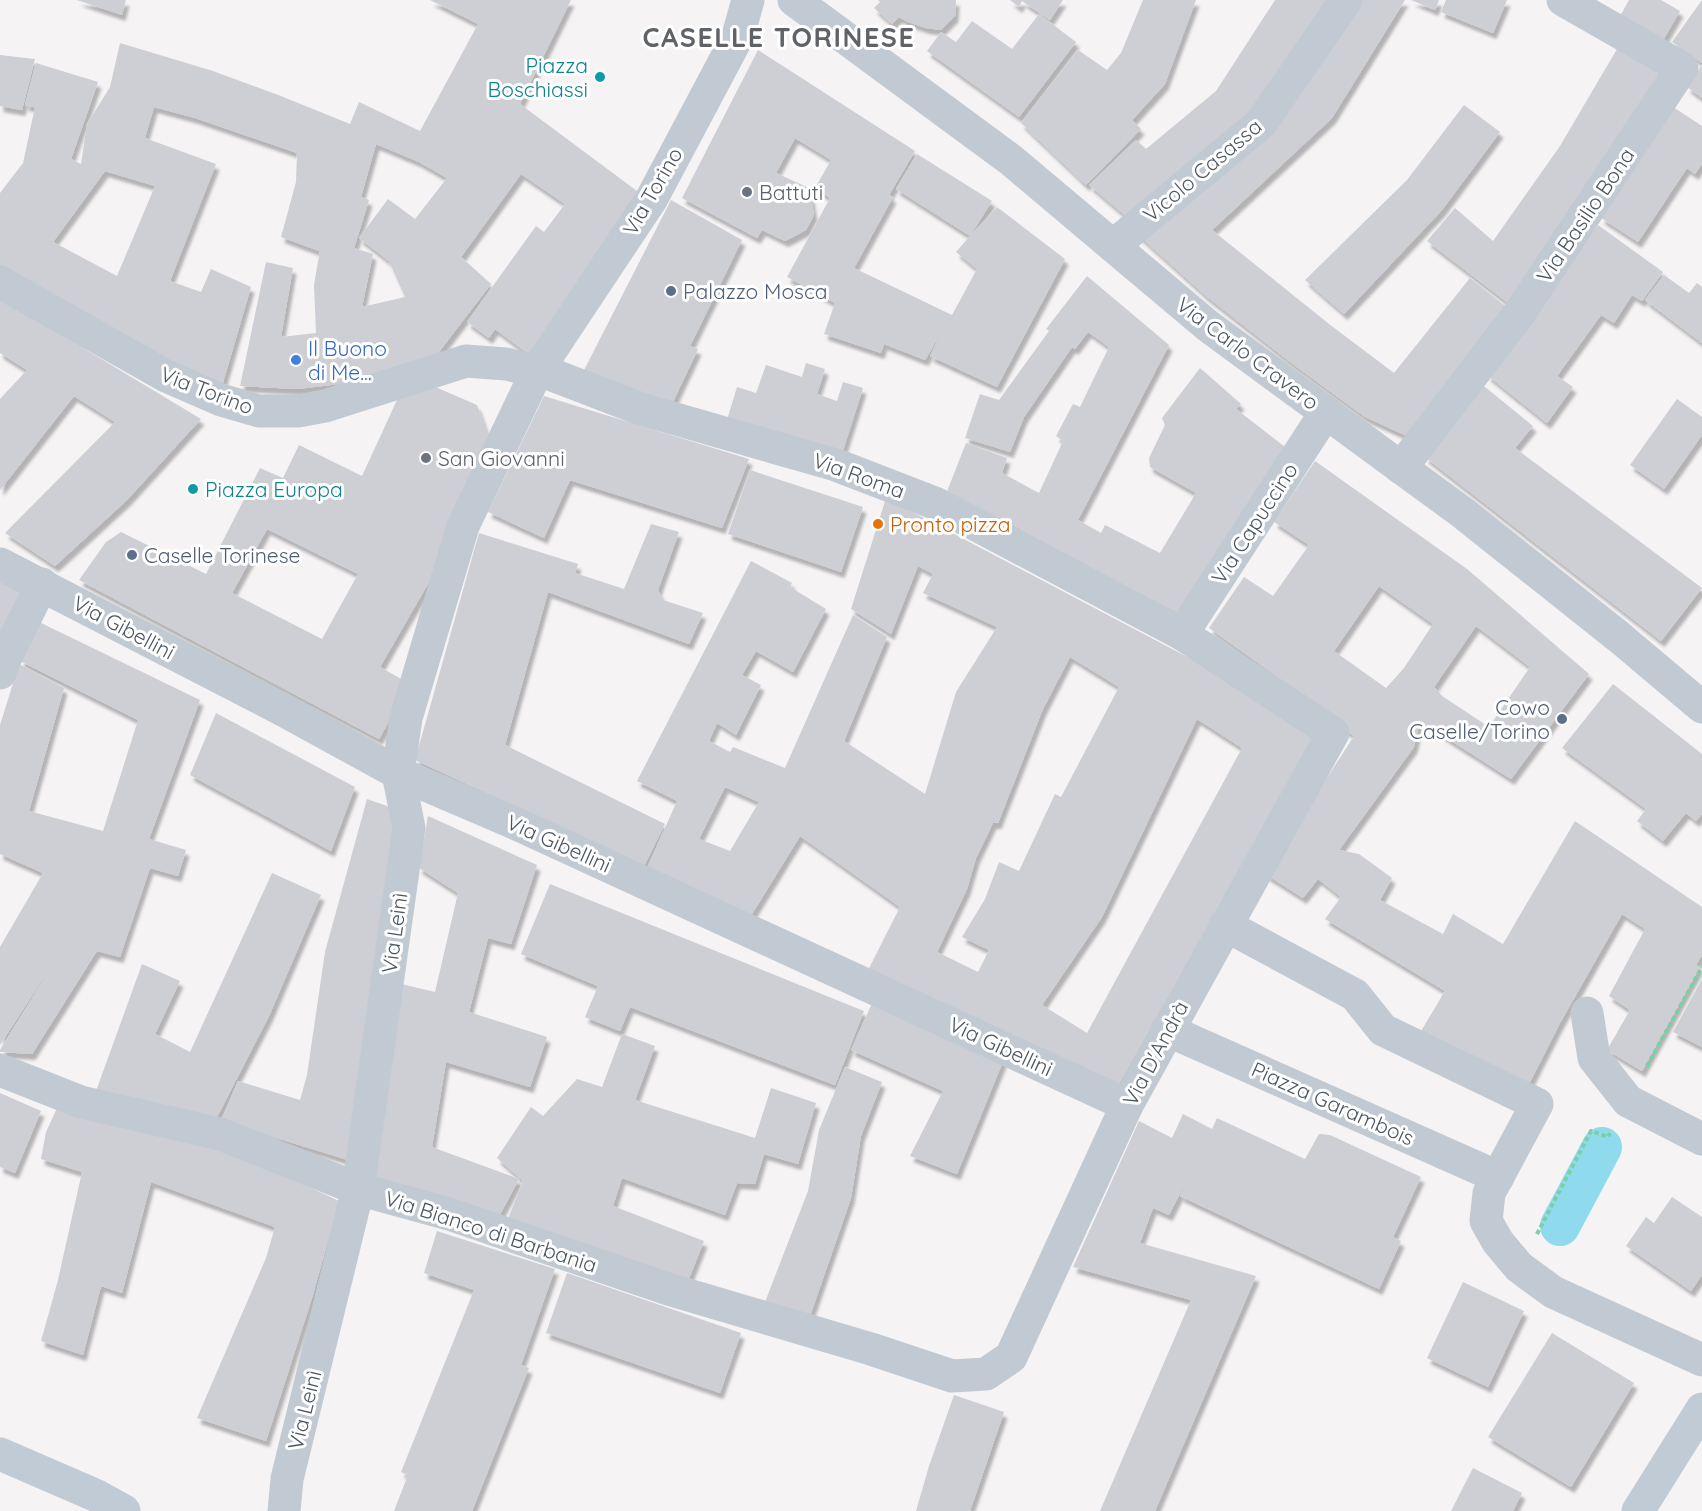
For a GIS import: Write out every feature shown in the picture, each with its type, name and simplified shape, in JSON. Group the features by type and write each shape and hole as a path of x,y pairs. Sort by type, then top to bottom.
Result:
{"main road":[{"path":"1638,1511 1702,1410"},
{"path":"0,1454 97,1496 124,1511"}],"street":[{"name":"Via Torino","path":"0,282 166,376 221,400 259,411 298,411 324,406 466,361 506,364 544,373 652,198 738,36 748,0"},
{"name":"Via Carlo Cravero","path":"794,0 1011,160 1208,326 1463,513 1619,637 1702,707"},
{"name":"Vicolo Casassa","path":"1113,246 1261,123 1346,0"},
{"name":"Via Basilio Bona","path":"1401,468 1521,311 1682,68 1563,0"},
{"name":"Via Roma","path":"544,373 641,410 836,465 937,504 1182,634 1333,733"},
{"name":"Via Leinì","path":"284,1511 287,1479 358,1189 409,828 398,773 406,718 463,526 544,373"},
{"name":"Via Capuccino","path":"1182,634 1326,412"},
{"name":"Via Gibellini","path":"0,564 42,584 398,773 530,830 1127,1106"},
{"path":"0,673 42,584"},
{"name":"Via D'Andrà","path":"986,1374 1011,1357 1127,1106 1333,733"},
{"path":"1225,925 1355,995 1383,1030 1537,1104 1489,1193 1486,1221 1498,1242 1519,1268 1553,1293 1702,1360"},
{"path":"1587,1013 1594,1058 1628,1101 1702,1139"},
{"name":"Piazza Garambois","path":"1167,1030 1498,1177"},
{"name":"Via Bianco di Barbania","path":"0,1070 81,1102 220,1134 358,1189 449,1214 668,1289 871,1349 952,1376 986,1374"}],"building":[{"path":"77,0 126,0 122,15"},
{"path":"430,0 571,0 520,104 641,194 535,359 495,329 489,338 467,322 536,226 544,232 565,204 521,174 461,257 491,284 435,357 347,383 297,389 240,386 266,262 293,268 281,337 316,333 314,285 321,244 319,251 281,237 296,182 297,153 195,118 154,107 145,138 216,164 170,281 201,292 211,269 251,287 222,386 100,326 0,268 0,193 23,163 35,107 25,105 36,63 98,82 71,159 81,164 87,124 110,87 120,43 213,71 350,124 359,102 420,131 478,24","holes":["376,144 419,162 447,178 415,219 388,199 359,238 389,261 405,297 362,307 373,254 354,248 369,200 361,197","105,171 155,186 117,276 53,242"]},
{"path":"878,0 956,0 955,16 941,30 926,28 899,17 892,24 874,8 880,2"},
{"path":"1010,0 1063,0 1050,20 1022,1 1019,7"},
{"path":"1143,0 1196,0 1165,84 1132,120 1141,129 1086,185 1021,123 1078,50 1107,70 1121,53"},
{"path":"1275,0 1341,0 1259,120 1134,223 1089,185 1136,140 1146,149 1216,91"},
{"path":"1354,0 1405,0 1332,118 1212,230 1394,373 1470,278 1509,309 1409,437 1365,417 1290,362 1206,296 1136,233"},
{"path":"1411,0 1439,0 1435,10"},
{"path":"1446,0 1507,0 1493,33 1441,12"},
{"path":"1629,0 1661,0 1680,11 1662,42 1619,18"},
{"path":"1702,0 1702,63 1672,42"},
{"path":"1039,14 1076,42 1019,117 927,51 941,32 956,42 972,21 1012,49"},
{"path":"1617,49 1666,73 1512,306 1427,241 1455,208 1493,241 1560,146"},
{"path":"758,50 915,151 889,195 893,197 854,268 952,315 977,269 956,252 997,207 1065,259 997,387 930,356 944,328 925,360 884,344 881,353 824,334 835,303 787,277 830,198 815,188 831,160 795,138 776,173 807,187 814,215 806,230 785,241 762,230 757,238 682,198"},
{"path":"0,55 35,59 22,110 0,106"},
{"path":"1702,65 1702,98 1687,87"},
{"path":"1464,105 1500,132 1442,210 1344,314 1305,280 1407,180"},
{"path":"1673,107 1702,126 1702,164 1695,174 1687,168 1638,242 1601,218"},
{"path":"917,154 992,201 970,236 896,189"},
{"name":"Palazzo Mosca","path":"671,200 742,240 690,346 698,349 672,404 582,374"},
{"path":"1598,225 1663,272 1642,301 1632,295 1614,323 1601,315 1557,376 1573,387 1547,423 1487,375"},
{"path":"1664,275 1689,293 1697,283 1702,287 1702,343 1645,300"},
{"path":"1087,276 1169,345 1078,520 1101,533 1105,525 1160,553 1196,493 1150,467 1149,458 1165,425 1162,418 1200,368 1241,404 1236,409 1285,447 1181,614 1019,532 1021,529 946,494 966,443 1007,458 1002,473 1039,493 1063,441 1056,436 1073,404 1080,407 1109,347 1088,332 1075,349 1072,347 1024,417 1010,452 965,438 980,394 999,400 1049,331 1046,329"},
{"path":"0,298 201,419 127,500 55,566 5,533 115,422 74,396 0,490 0,399 27,370 0,353"},
{"path":"806,363 825,369 817,394 837,401 843,382 863,388 840,460 726,423 737,387 756,393 766,365 802,377"},
{"path":"1479,382 1533,426 1515,448 1702,588 1661,641 1425,457"},
{"path":"433,386 477,405 489,439 440,563 380,667 410,684 379,739 79,580 106,542 121,532 206,574 260,468 283,478 299,445 362,476 397,400","holes":["267,529 358,574 322,639 232,593"]},
{"path":"544,396 749,459 722,528 570,480 544,538 488,512"},
{"path":"1677,399 1702,417 1702,435 1664,489 1630,465"},
{"path":"1315,461 1467,569 1589,674 1511,779 1420,721 1414,747 1339,850 1359,854 1392,878 1380,900 1443,934 1453,914 1503,944 1575,821 1702,907 1702,955 1696,965 1700,967 1642,1071 1607,1050 1630,1010 1609,996 1645,929 1622,914 1560,1023 1528,1086 1418,1036 1445,991 1325,919 1341,897 1318,879 1303,898 1265,874 1354,736 1268,676 1271,672 1209,628 1244,577 1273,596 1309,545 1274,522","holes":["1379,586 1433,624 1404,668 1386,688 1334,651","1476,626 1530,667 1489,727 1442,696 1434,687"]},
{"path":"750,470 863,507 841,572 728,534"},
{"path":"886,498 1193,660 1316,732 1115,1091 865,976 900,907 800,836 752,914 647,868 677,801 637,781 751,561 792,583 790,587 826,609 793,672 756,651 742,675 761,685 736,735 717,723 709,741 730,752 733,747 785,768 853,615 887,637 844,741 925,794 956,692 997,627 923,593 933,574 918,566 891,634 851,609","holes":["1070,657 1119,687 1061,797 1055,794 1019,871 999,862 985,899 962,937 989,950 978,972 937,952 967,889 976,858 993,823 998,823 1043,709","1197,719 1242,748 1087,1033 1042,1005 1102,917","725,787 759,802 730,851 699,839"]},
{"path":"651,524 679,532 658,590 663,600 703,613 689,644 548,592 505,745 665,824 644,866 415,760 479,533 578,564 575,573 624,589"},
{"path":"0,580 27,594 0,661"},
{"path":"39,622 200,700 149,839 186,850 178,876 150,868 120,957 97,951 32,1054 0,1052 0,1050 68,940 0,1045 0,947 43,873 0,854 0,725 19,664 64,688 29,811 103,831 138,720 20,661"},
{"path":"1613,684 1702,754 1702,814 1696,821 1686,813 1663,841 1637,821 1646,809 1562,748"},
{"path":"216,713 355,787 331,851 190,775"},
{"path":"367,799 387,806 401,823 348,1160 221,1121 238,1081 300,1100 307,1075 325,952"},
{"path":"428,816 537,865 511,944 488,938 469,1012 547,1037 530,1087 446,1062 432,1147 519,1179 498,1218 373,1177 397,983 435,992 458,893 419,868"},
{"path":"272,873 321,895 269,1016 216,1119 96,1091 142,964 180,981 155,1034 190,1052"},
{"path":"550,884 864,1011 835,1085 630,1007 620,1031 585,1017 598,986 521,954"},
{"path":"1702,979 1702,1047 1673,1032"},
{"path":"873,1001 1004,1059 957,1174 910,1156 943,1091 851,1050"},
{"path":"622,1034 655,1046 635,1100 755,1138 771,1088 816,1103 798,1164 764,1154 755,1184 737,1183 725,1215 622,1178 613,1206 704,1241 688,1281 508,1219 523,1181 497,1158 531,1107 543,1116 577,1079 602,1087"},
{"path":"845,1067 882,1082 861,1136 851,1198 810,1316 765,1302 808,1191 819,1130"},
{"path":"0,1093 41,1111 15,1173 0,1167"},
{"path":"58,1106 243,1156 339,1201 312,1298 266,1441 197,1418 266,1258 275,1227 151,1182 122,1293 101,1286 83,1355 41,1341 58,1280 82,1172 41,1159 46,1132"},
{"path":"1183,1114 1212,1129 1217,1118 1305,1159 1319,1134 1330,1135 1421,1177 1393,1237 1401,1241 1379,1289 1180,1196 1198,1158 1169,1215 1153,1208 1140,1243 1256,1276 1155,1511 1100,1511 1191,1300 1073,1267 1139,1121 1172,1138"},
{"path":"1672,1197 1702,1217 1702,1275 1691,1291 1626,1246 1646,1217 1654,1223"},
{"path":"437,1231 555,1269 521,1365 529,1368 472,1511 394,1511 408,1475 401,1472 474,1290 424,1273"},
{"path":"567,1273 741,1333 720,1393 546,1333"},
{"path":"1463,1282 1524,1311 1488,1387 1427,1358"},
{"path":"1552,1333 1634,1383 1571,1487 1488,1437"},
{"path":"954,1395 1004,1412 970,1511 916,1511 929,1466"},
{"path":"1473,1468 1522,1493 1513,1511 1451,1511"}],"waterway":[{"path":"1560,1226 1602,1147"}],"place":[{"name":"Piazza Boschiassi","path":"600,77"},
{"name":"Battuti","path":"747,192"},
{"name":"Palazzo Mosca","path":"671,291"},
{"name":"Il Buono di Me...","path":"296,360"},
{"name":"San Giovanni","path":"426,458"},
{"name":"Piazza Europa","path":"193,489"},
{"name":"Pronto pizza","path":"878,524"},
{"name":"Caselle Torinese","path":"132,555"},
{"name":"Cowo Caselle/Torino","path":"1562,719"}],"district":[{"name":"CASELLE TORINESE","path":"779,37"}]}
